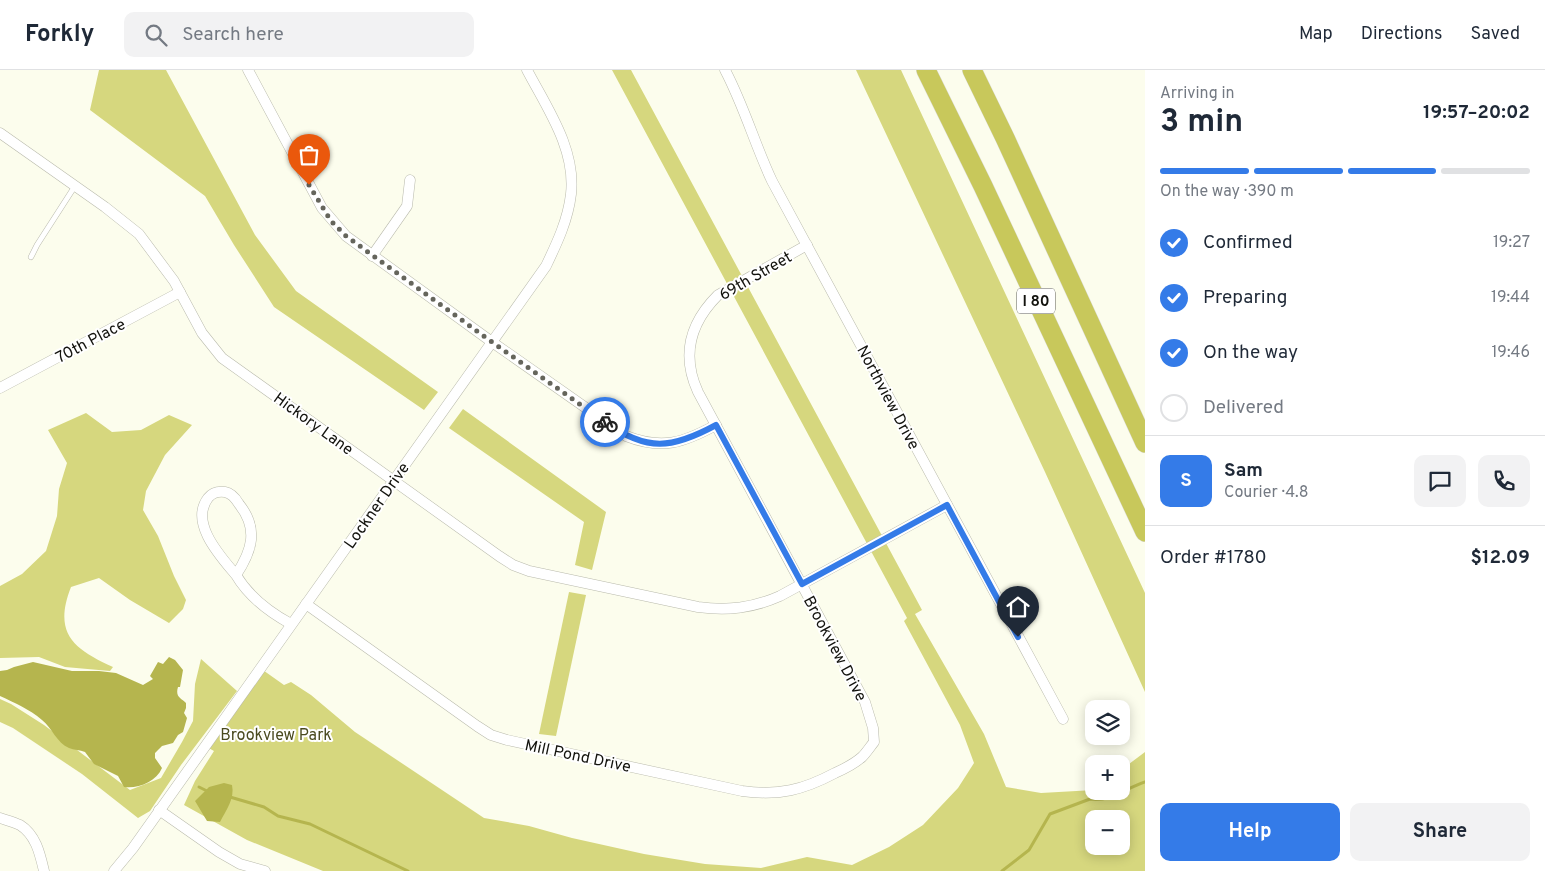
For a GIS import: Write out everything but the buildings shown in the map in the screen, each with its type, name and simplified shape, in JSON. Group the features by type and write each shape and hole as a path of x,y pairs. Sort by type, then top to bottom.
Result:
{"highway":[{"name":"I 80","path":"926,70 1145,532"},
{"name":"I 80","path":"972,70 1145,443"}],"street":[{"path":"248,70 322,208 331,221 346,236 372,256 626,436 639,441 666,444 681,442 695,437 716,425"},
{"name":"Lockner Drive","path":"114,871 133,848 546,266 568,212 571,193 571,171 561,134 527,70"},
{"name":"Northview Drive","path":"725,70 769,174 1063,719"},
{"name":"Hickory Lane","path":"0,133 139,234 174,281 202,333 222,358 513,565 529,571 698,608 733,610 767,602 947,505"},
{"path":"372,256 407,206 410,180"},
{"name":"69th Street","path":"698,392 691,373 689,359 690,344 694,330 708,305 730,287 807,245"},
{"name":"70th Place","path":"0,388 180,292"},
{"name":"Brookview Drive","path":"698,392 865,702 873,728 874,742"},
{"path":"236,575 247,558 250,548 249,522 235,498 227,492 216,492 206,500 203,511 203,526 210,540 252,597 275,615 291,624"},
{"name":"Mill Pond Drive","path":"306,604 491,735 532,746 742,791 778,793 812,784 850,766 862,757 874,742"},
{"path":"159,810 219,852 246,868 265,871"},
{"path":"0,818 20,825 28,832 39,850 44,871"}],"lane":[{"path":"31,257 75,186"}],"green space":[{"path":"99,70 166,70 255,235 296,291 438,392 424,410 274,307 205,196 90,110"},
{"name":"Brookview Park","path":"612,70 631,70 922,610 915,614 984,734 1006,787 1041,793 1085,791 1085,800 1130,800 1130,763 1145,752 1145,871 323,871 247,840 184,805 195,781 214,751 205,746 260,668 284,685 291,682 311,695 355,732 484,818 529,826 644,854 705,864 761,868 807,857 852,865 889,847 923,825 958,788 974,763 960,725 904,621 907,618"},
{"path":"856,70 901,70 1145,593 1145,692 1045,472"},
{"path":"463,409 606,512 592,570 575,565 584,522 449,428"},
{"path":"86,413 112,432 141,430 169,415 192,425 165,455 146,491 143,510 158,536 186,600 183,609 169,623 130,600 99,578 71,587 64,616 66,628 77,646 113,667 110,671 65,667 39,657 0,658 0,586 22,574 46,551 57,516 59,489 67,463 48,430"},
{"path":"569,592 586,595 556,736 539,734"},
{"path":"201,659 237,691 181,765 150,811 138,818 82,774 13,728 0,722 0,699 44,725 130,790 161,778 182,742 193,721 195,684"}],"shaded area":[{"path":"169,657 175,660 183,670 177,693 186,703 184,713 187,718 183,732 178,735 173,743 162,746 155,753 155,758 162,768 159,773 151,781 141,786 124,787 118,776 94,764 85,752 65,746 46,723 37,716 22,706 0,696 0,671 33,662 72,671 116,673 143,685 153,679 150,676 158,662 163,664"},
{"path":"224,783 232,785 233,790 229,804 220,822 207,821 195,801 209,787"}],"waterway":[{"path":"1002,871 1029,850 1050,814 1090,799 1112,797 1145,782"},
{"path":"199,787 207,791"},
{"path":"230,797 264,807 278,816 310,824 408,871"}],"way so far":[{"path":"309,185 331,221 346,236 605,422"}],"route":[{"path":"605,422 626,436 653,444 681,442 695,437 716,425 802,584 947,505 1018,637"}]}
